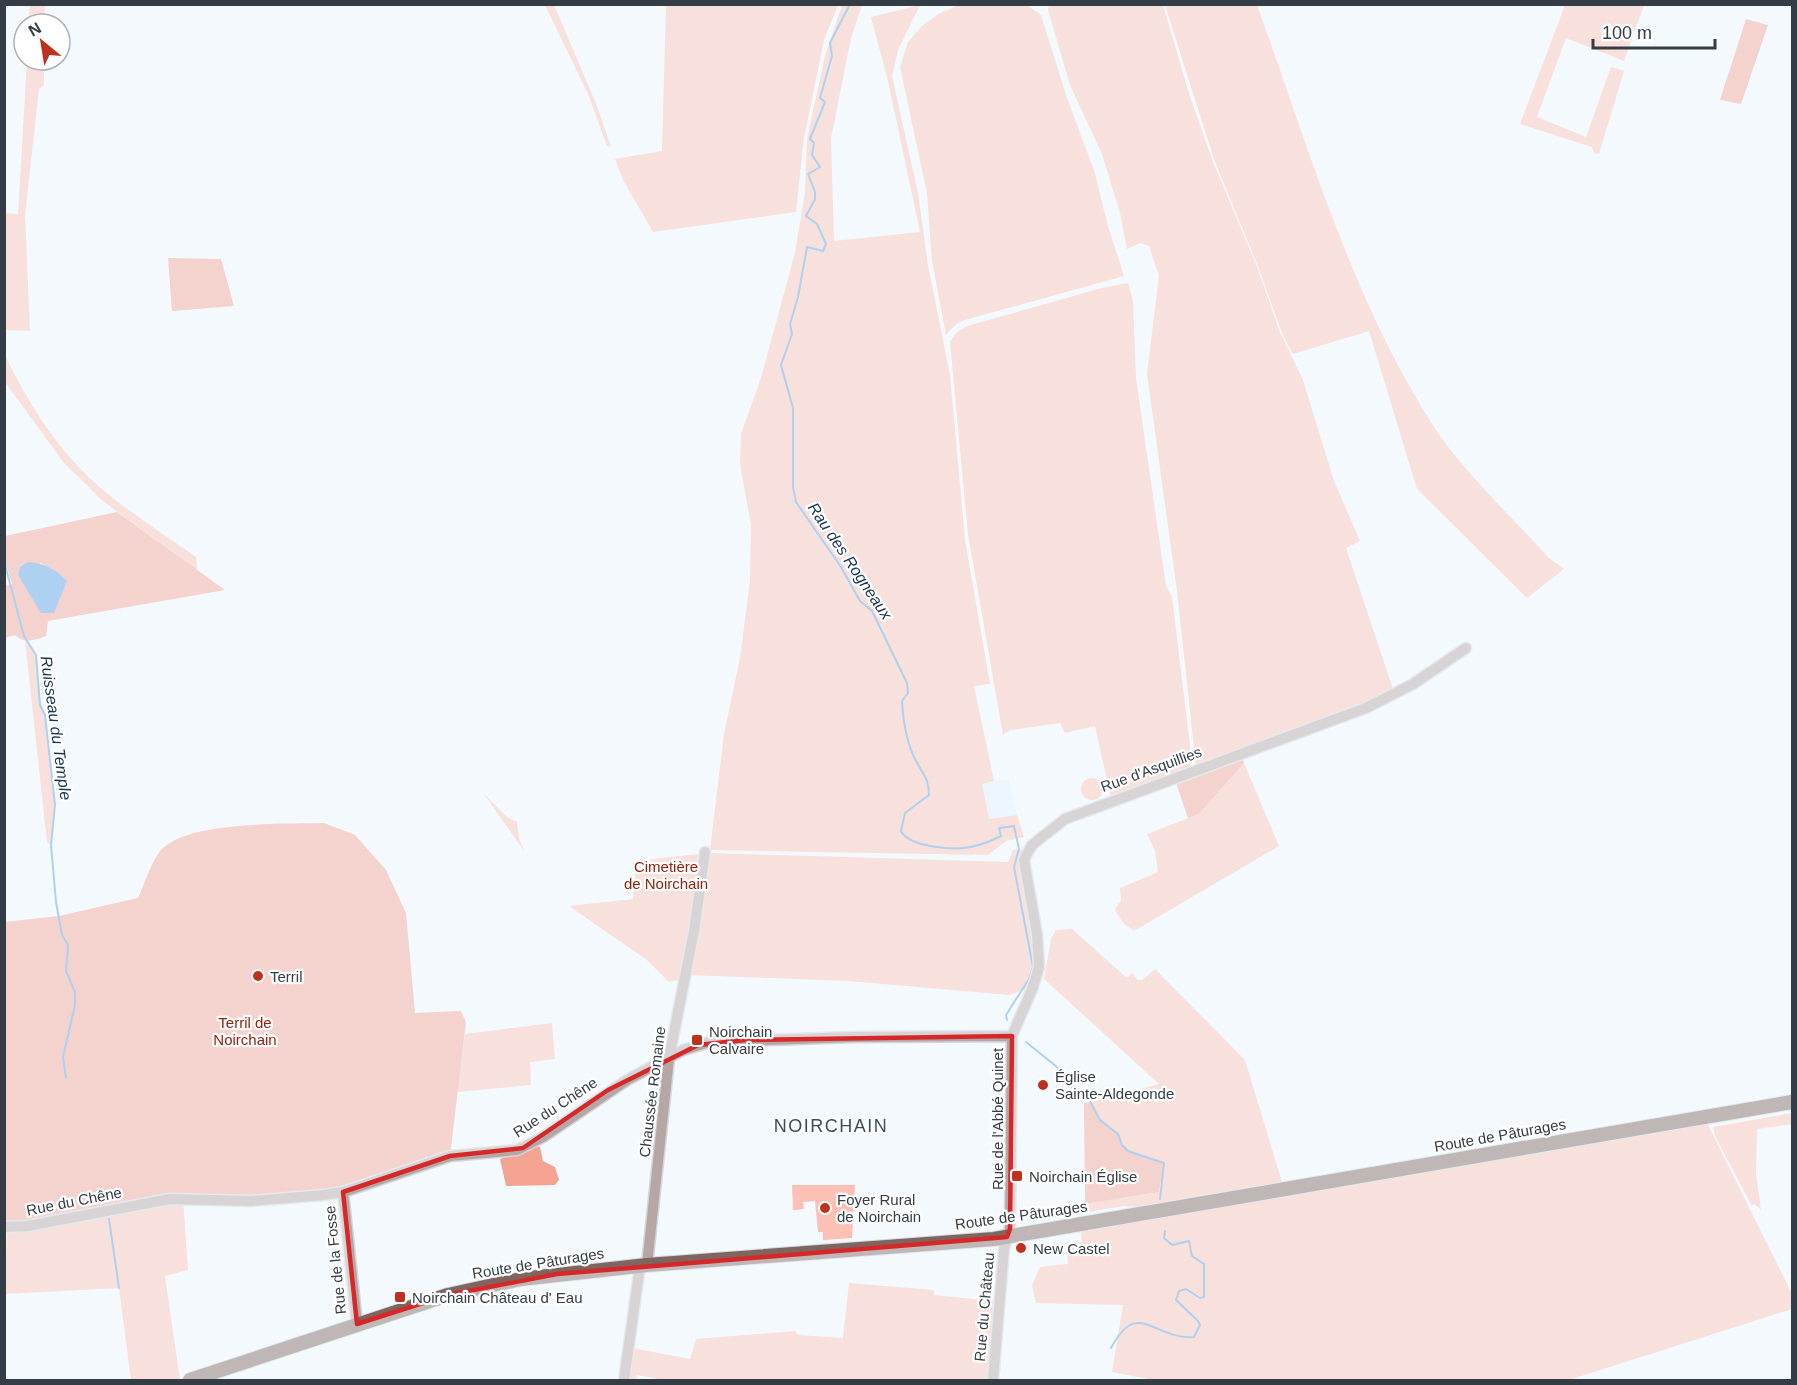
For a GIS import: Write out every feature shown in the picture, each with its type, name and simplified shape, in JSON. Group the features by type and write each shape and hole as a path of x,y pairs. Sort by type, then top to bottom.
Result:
{"main road":[{"name":"Route de Pâturages","path":"190,1380 357,1324 489,1286 557,1274 644,1265 1007,1237 1792,1102"}],"street":[{"name":"Rue d'Asquillies","path":"1012,1036 1039,967 1037,933 1024,860 1032,845 1043,835 1065,819 1085,810 1374,704 1413,684 1466,648"},
{"name":"Chaussée Romaine","path":"624,1380 644,1265 669,1058 694,931 705,852"},
{"name":"Rue du Chêne","path":"4,1227 28,1226 170,1198 251,1201 343,1192 450,1156 509,1152 523,1148 608,1090 698,1045 745,1040 1012,1036"},
{"name":"Rue de l'Abbé Quinet","path":"1007,1237 1011,1230 1012,1036"},
{"name":"Rue de la Fosse","path":"343,1192 357,1324"},
{"name":"Rue du Château","path":"993,1380 1007,1237"}],"highlighted area":[{"path":"1012,1036 1010,1229 1007,1237 557,1274 448,1295 357,1324 343,1192 450,1156 523,1148 608,1090 698,1045 745,1040"}],"shaded area":[{"path":"1009,779 1017,815 989,819 982,783"}],"green space":[{"path":"1049,4 1163,5 1190,97 1213,162 1256,264 1280,332 1303,380 1334,481 1360,541 1346,548 1394,692 1196,766 1177,591 1147,374 1159,276 1149,246 1140,243 1127,249 1120,213 1102,154 1070,85 1048,10"},
{"path":"30,5 45,5 45,12 29,12"},
{"path":"545,5 554,5 597,106 611,147 607,146 588,94"},
{"path":"666,5 838,5 824,40 804,138 796,212 653,232 623,180 615,159 662,151"},
{"path":"842,5 862,5 851,38 831,138 834,241 920,232 888,81 871,17 920,5 898,50 892,76 918,193 928,265 950,375 965,540 990,684 974,686 994,781 982,784 989,819 1017,815 1024,837 1006,841 988,855 710,850 724,734 740,658 750,581 751,525 740,464 741,434 761,378 795,253 805,192 807,139 825,56"},
{"path":"959,5 1027,5 1041,15 1067,98 1095,173 1107,223 1124,276 965,320 956,324 946,335 932,261 927,193 900,67 908,42 921,27 938,14"},
{"path":"1165,5 1257,5 1314,167 1355,274 1405,378 1434,427 1459,460 1548,557 1564,569 1527,598 1417,489 1369,331 1293,354 1284,338 1257,264 1215,162"},
{"path":"1565,5 1644,5 1624,61 1566,38 1537,117 1586,137 1611,67 1624,71 1599,154 1594,153 1592,147 1520,124"},
{"path":"1746,19 1768,25 1741,104 1720,100"},
{"path":"26,72 44,72 44,85 39,89 25,215 30,331 5,330 5,213 18,214"},
{"path":"168,258 221,259 234,306 172,311"},
{"path":"1128,283 1133,301 1136,378 1166,586 1172,597 1192,762 1188,769 1111,798 1095,726 1065,733 1060,723 1010,730 1003,735 968,534 950,342 957,332 967,326 1102,288"},
{"path":"4,353 46,427 73,461 114,499 196,557 197,570 104,502 64,463 5,382"},
{"path":"117,512 225,590 48,621 46,636 34,640 22,640 15,635 5,638 4,586 12,584 5,561 5,536","holes":["41,563 67,581 23,582 18,575"]},
{"path":"25,640 31,645 37,663 40,697 45,715 55,805 51,845 47,842"},
{"path":"1241,752 1244,763 1199,814 1188,818 1174,777"},
{"path":"1244,763 1279,846 1134,931 1123,923 1115,910 1121,900 1120,888 1158,872 1155,851 1147,834 1199,814"},
{"path":"1092,778 1100,781 1103,789 1100,797 1092,800 1084,797 1081,789 1084,781"},
{"path":"484,794 507,817 517,822 519,838 524,851"},
{"name":"Terril de Noirchain","path":"324,823 355,835 386,870 406,913 415,1013 461,1011 466,1022 450,1156 343,1192 300,1198 183,1198 5,1227 4,922 59,916 138,898 151,866 162,849 175,840 193,833 263,824"},
{"path":"1013,850 1023,850 1022,859 1036,952 1032,988 1009,995 849,981 689,975 710,853 1008,862"},
{"name":"Cimetière de Noirchain","path":"698,854 685,978 669,982 647,960 569,906 633,899 636,861"},
{"path":"1072,929 1127,978 1132,973 1138,980 1142,980 1155,969 1245,1060 1282,1182 1135,1207 1124,1206 1083,1213 1085,1204 1159,1192 1162,1183 1144,1155 1128,1151 1122,1145 1118,1134 1100,1120 1091,1102 1159,1084 1044,979 1051,939 1056,930"},
{"path":"552,1023 555,1059 530,1062 531,1085 457,1092 465,1034"},
{"path":"1091,1102 1100,1120 1118,1134 1122,1145 1128,1151 1164,1163 1159,1192 1085,1204 1084,1103"},
{"path":"1792,1113 1792,1124 1757,1129 1756,1174 1761,1210 1754,1204 1752,1206 1715,1136 1713,1127"},
{"path":"1704,1117 1792,1294 1792,1309 1569,1380 1154,1380 1112,1372 1123,1305 1036,1303 1032,1286 1040,1267 1068,1264 1066,1244 1082,1242 1080,1224"},
{"path":"536,1146 540,1147 543,1161 555,1167 559,1180 555,1185 506,1186 500,1159"},
{"path":"792,1185 855,1185 852,1238 823,1240 823,1232 818,1232 815,1201 803,1202 804,1209 793,1210"},
{"path":"183,1198 188,1270 165,1276 180,1380 131,1380 119,1288 5,1294 7,1227"},
{"path":"849,1283 934,1290 934,1295 993,1301 988,1380 664,1380 637,1375 636,1380 627,1380 632,1348 690,1359 696,1339 795,1331 798,1335 843,1338"}],"water":[{"path":"28,562 49,567 67,581 54,613 41,613 18,575 20,567"}],"waterway":[{"name":"Rau des Rogneaux","path":"850,4 830,43 832,56 820,98 825,102 810,139 814,143 812,155 820,167 808,174 815,192 815,199 806,216 817,224 826,244 823,251 807,247 798,297 790,324 792,334 781,365 793,408 793,487 796,502 841,567 860,601 872,611 907,683 908,693 902,701 906,732 910,747 927,781 929,795 905,813 901,831 906,837 924,845 957,848 988,842 1001,836 999,828 1014,826 1019,849 1014,867 1033,967 1029,979 1006,1015 1007,1020"},
{"name":"Ruisseau du Temple","path":"4,561 24,636 36,655 40,705 45,715 55,805 51,845 56,902 62,935 68,945 66,971 75,992 75,1005 63,1057 66,1078"},
{"name":"Rau des Rogneaux","path":"1026,1042 1057,1067 1067,1085 1085,1092 1100,1120 1118,1134 1122,1145 1128,1151 1164,1163 1160,1199"},
{"path":"109,1219 119,1288"},
{"name":"Rau des Rogneaux","path":"1111,1348 1121,1333 1130,1325 1147,1324 1168,1333 1194,1337 1200,1325 1176,1300 1179,1291 1186,1289 1200,1298 1204,1297 1204,1264 1192,1256 1189,1241 1172,1245 1164,1238 1165,1231"}],"place":[{"name":"Terril","path":"258,976"},
{"name":"Noirchain Calvaire","path":"697,1040"},
{"name":"Église Sainte-Aldegonde","path":"1043,1085"},
{"name":"Noirchain Église","path":"1017,1176"},
{"name":"Foyer Rural de Noirchain","path":"825,1208"},
{"name":"New Castel","path":"1021,1248"},
{"name":"Noirchain Château d' Eau","path":"400,1297"}],"district":[{"name":"NOIRCHAIN","path":"831,1126"}]}
